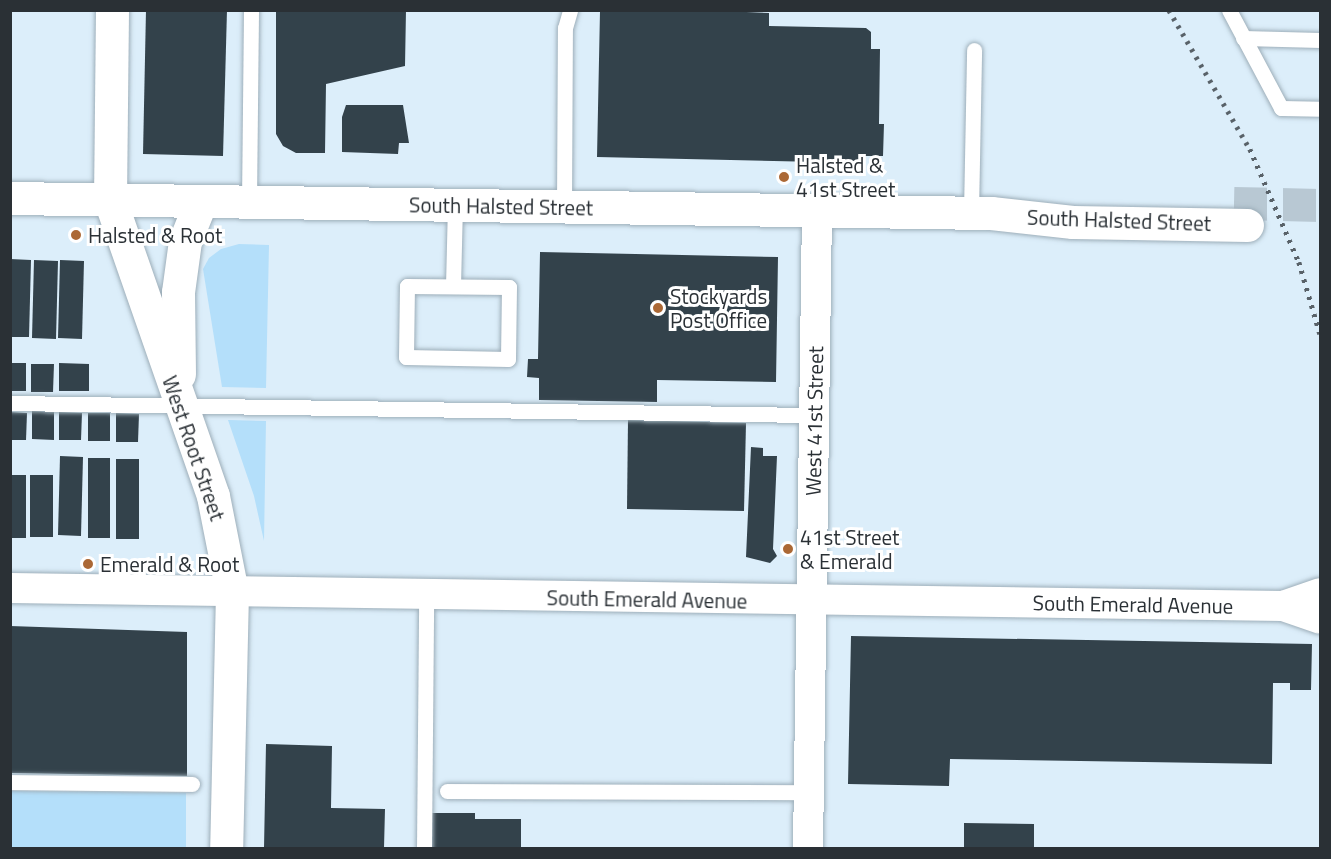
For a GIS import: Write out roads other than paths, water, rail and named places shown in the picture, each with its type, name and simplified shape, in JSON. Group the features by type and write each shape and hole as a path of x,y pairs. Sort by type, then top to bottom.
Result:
{"main road":[{"name":"West Root Street","path":"112,10 110,200 213,496 231,592 226,849"},
{"name":"South Halsted Street","path":"10,198 981,212 1073,201 1240,214"},
{"path":"180,406 178,292 185,242 201,201"}],"street":[{"name":"West 41st Street","path":"808,849 817,210"},
{"name":"South Emerald Avenue","path":"10,588 1283,606 1320,619"},
{"name":"South Emerald Avenue","path":"1283,606 1320,593"}],"lane":[{"path":"249,202 251,10"},
{"path":"564,207 565,28 570,10"},
{"path":"1229,10 1281,108 1320,109"},
{"path":"1244,38 1320,40"},
{"path":"974,50 981,212"},
{"path":"453,286 455,206"},
{"path":"407,286 453,286 509,287 508,358 406,357 407,286"},
{"path":"10,403 814,415"},
{"path":"424,849 426,595"},
{"path":"10,782 192,784"},
{"path":"447,791 809,792"}],"tunnel":[{"path":"1234,203 1320,205"}],"railway":[{"path":"1169,10 1250,149 1299,262 1320,334"}],"place":[{"name":"Halsted & 41st Street","path":"784,177"},
{"name":"Halsted & Root","path":"76,235"},
{"name":"Stockyards Post Office","path":"658,308"},
{"name":"41st Street & Emerald","path":"788,549"},
{"name":"Emerald & Root","path":"88,564"}]}
